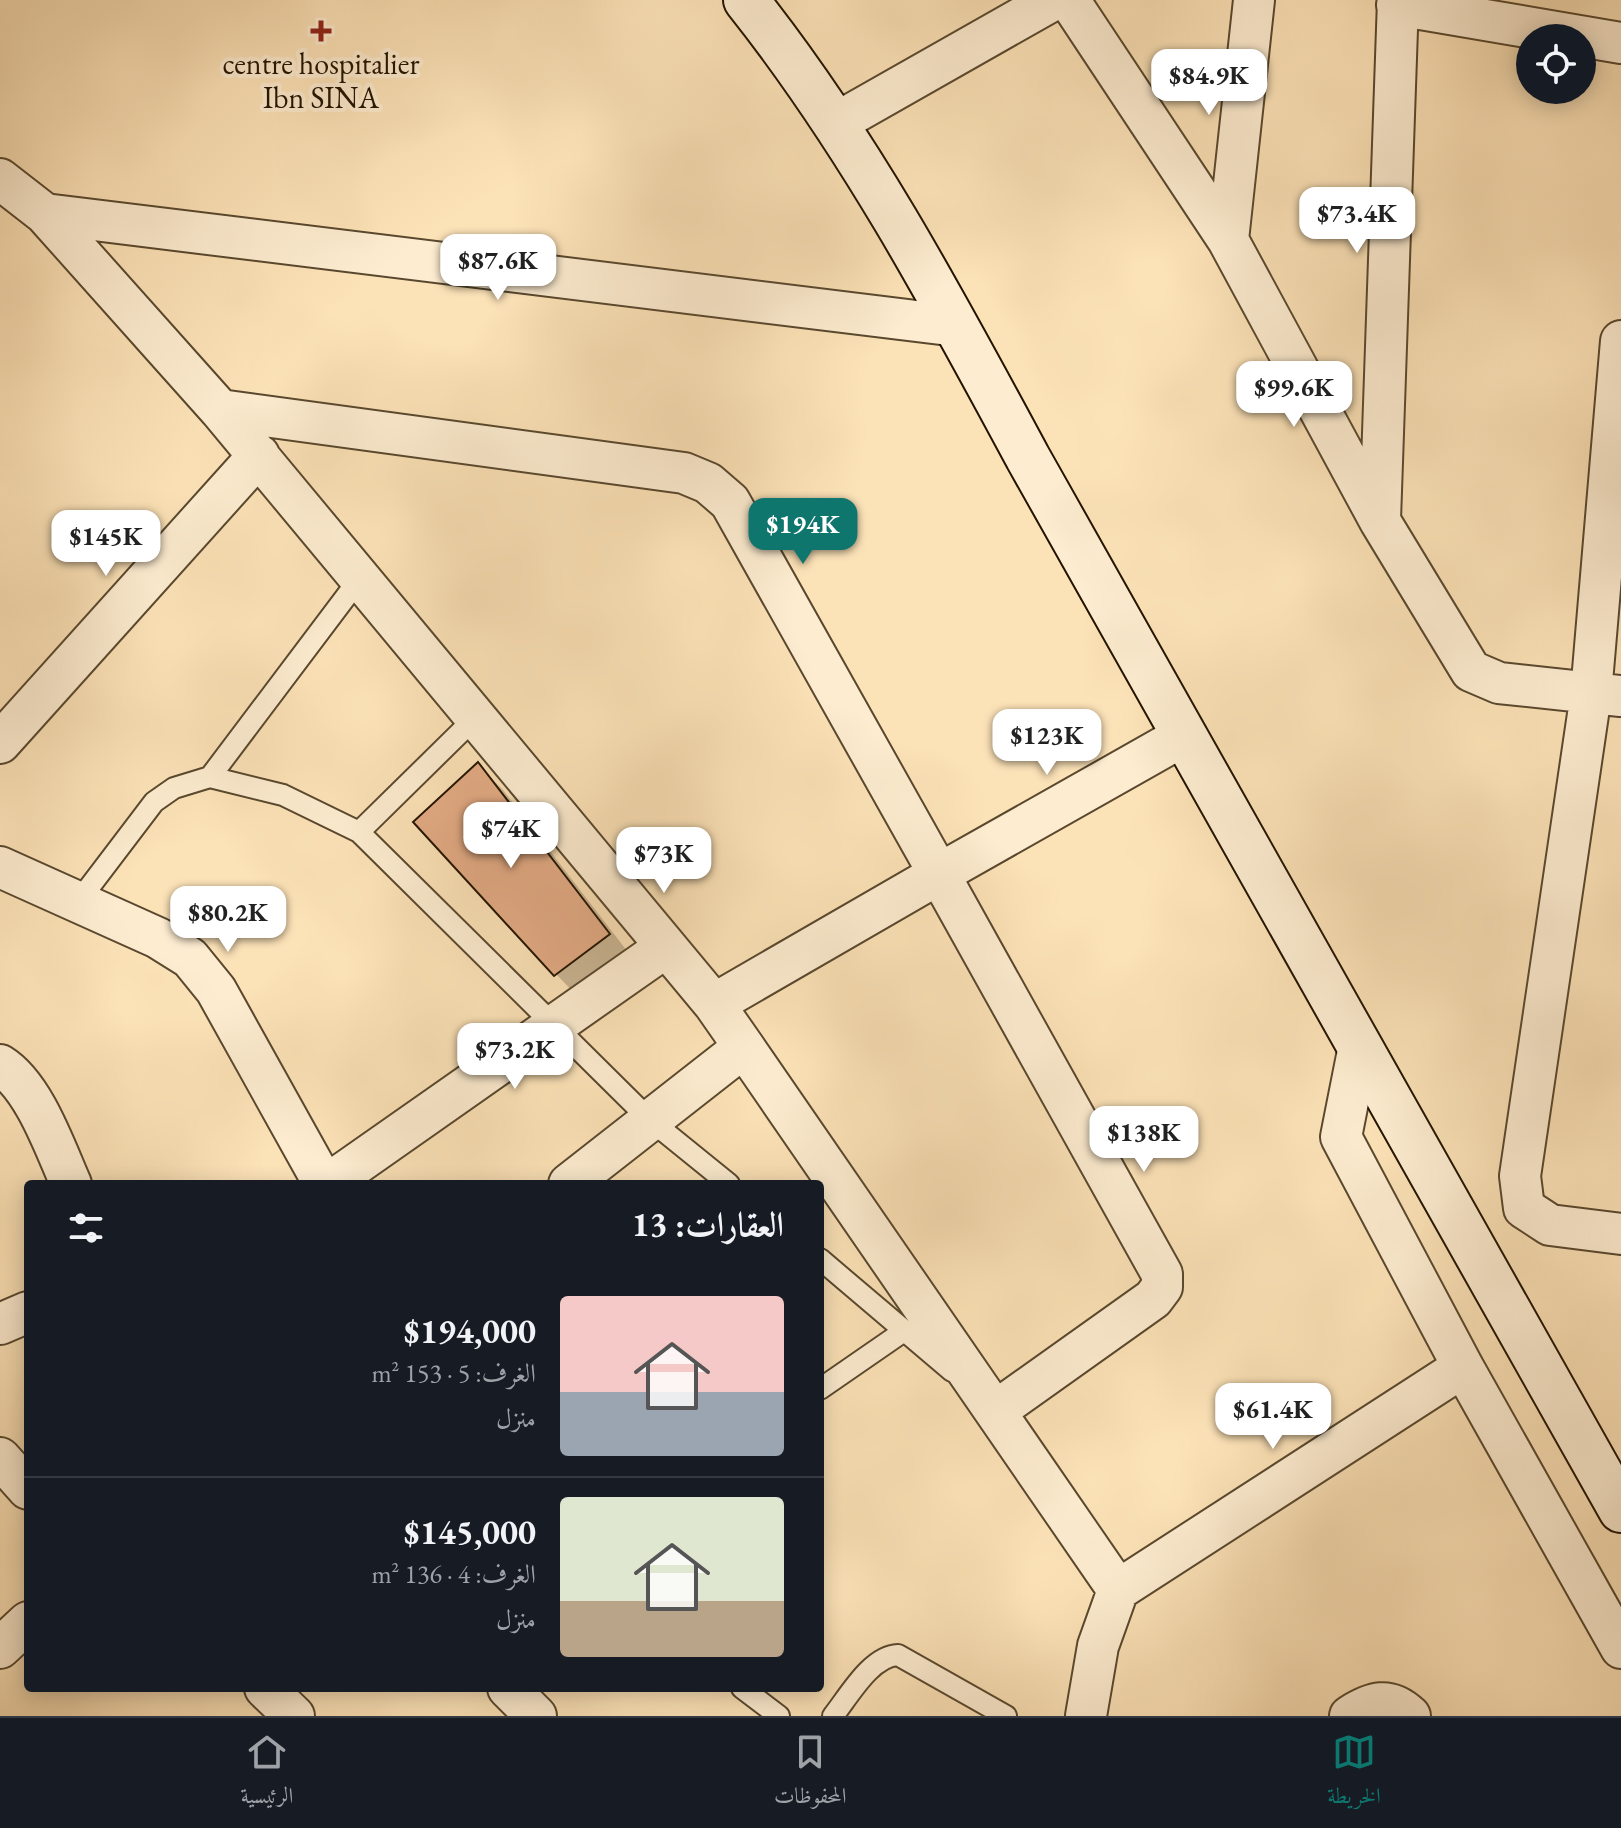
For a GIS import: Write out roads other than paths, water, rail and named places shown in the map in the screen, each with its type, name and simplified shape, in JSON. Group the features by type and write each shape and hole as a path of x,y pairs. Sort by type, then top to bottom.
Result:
{"main road":[{"path":"746,0 838,122 957,326 1621,1510"}],"street":[{"path":"838,122 1053,0"},
{"path":"1069,0 1228,240 1380,521 1471,671 1499,683 1606,695"},
{"path":"1228,240 1254,0"},
{"path":"1380,521 1399,2 1621,43"},
{"path":"0,179 45,214 259,455 714,1004 997,1410 1118,1590"},
{"path":"45,214 957,326"},
{"path":"1621,341 1606,695 1520,1176 1524,1208 1550,1225 1621,1234"},
{"path":"220,410 684,473 708,483 730,502 1162,1274 1162,1287 1153,1299 997,1410"},
{"path":"0,743 259,455"},
{"path":"714,1004 1185,735"},
{"path":"0,867 158,938 190,958 216,990 324,1180"},
{"path":"332,1180 666,947"},
{"path":"1359,1046 1341,1137 1463,1367 1621,1648"},
{"path":"574,1180 744,1047"},
{"path":"0,1065 9,1070 38,1112 69,1180"},
{"path":"0,1324 24,1314"},
{"path":"1086,1716 1098,1646 1118,1590 1463,1367"},
{"path":"0,1458 24,1485"},
{"path":"0,1648 24,1626"},
{"path":"269,1692 294,1716"},
{"path":"512,1692 536,1716"},
{"path":"1350,1716 1372,1702 1391,1703 1410,1716"}],"lane":[{"path":"210,777 360,578"},
{"path":"359,832 475,718"},
{"path":"78,902 154,802 174,788 210,777 283,795 359,832 557,1024 650,1120 724,1180"},
{"path":"824,1262 997,1410"},
{"path":"824,1386 904,1331"},
{"path":"833,1716 877,1662 898,1655 1006,1716"},
{"path":"747,1692 779,1716"}],"place":[{"name":"centre hospitalier Ibn SINA","path":"321,31"}]}
